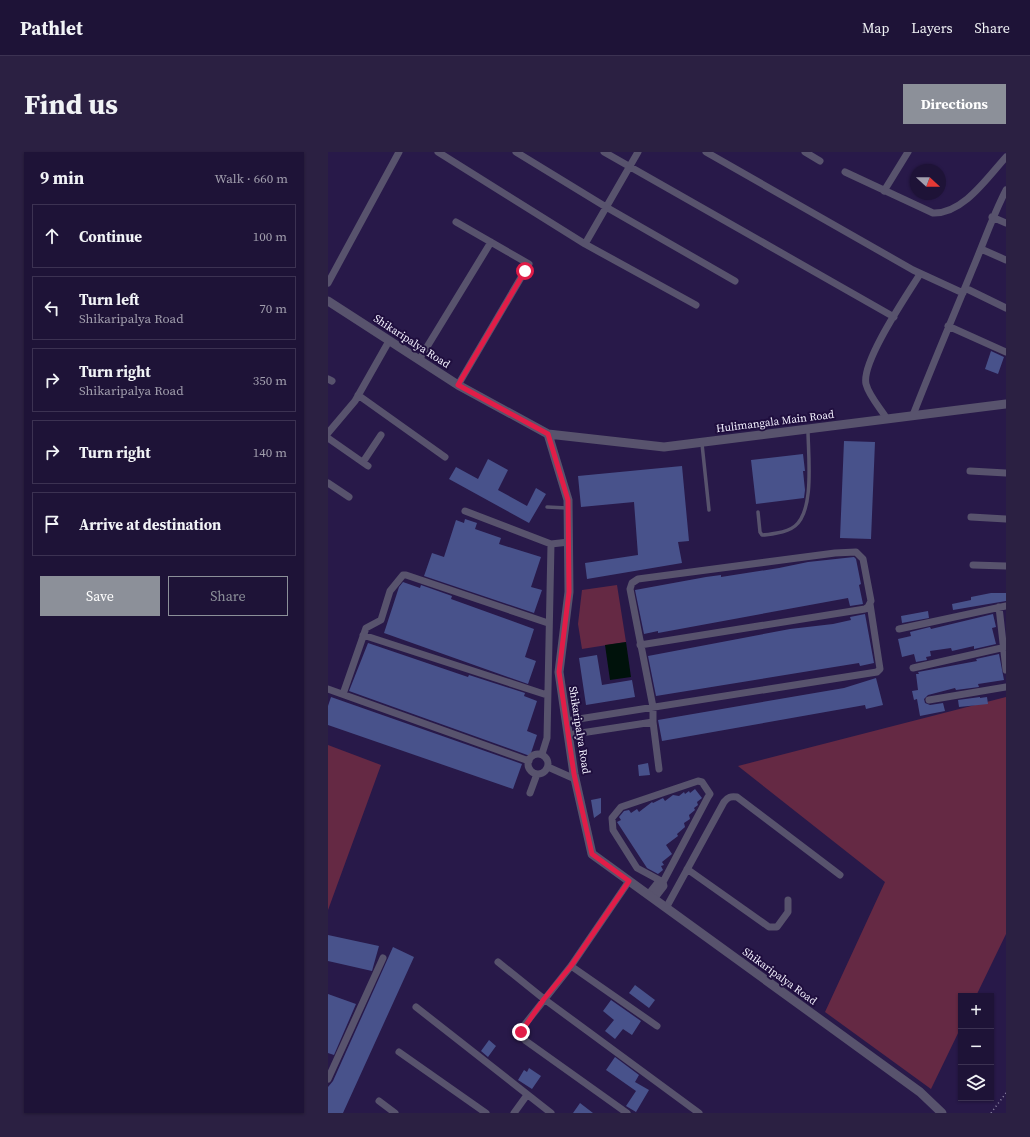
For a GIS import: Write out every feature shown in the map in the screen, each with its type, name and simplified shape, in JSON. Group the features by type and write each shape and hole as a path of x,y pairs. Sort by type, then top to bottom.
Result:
{"street":[{"path":"328,283 399,152"},
{"path":"438,152 585,244 696,305"},
{"path":"516,152 606,207 734,281"},
{"path":"604,152 629,168 894,317"},
{"path":"585,244 638,152"},
{"path":"706,152 920,274 1006,308"},
{"path":"804,152 820,161"},
{"path":"884,191 908,152"},
{"path":"845,172 933,213 944,213 965,200 1006,157"},
{"path":"913,415 948,326 981,249 992,217 1006,190"},
{"path":"992,217 1006,223"},
{"path":"456,222 529,264 458,385"},
{"path":"419,360 491,242"},
{"path":"981,249 1006,260"},
{"path":"887,419 867,387 865,378 873,352 920,274"},
{"name":"Shikaripalya Road","path":"328,301 458,385 548,434 568,500 570,542 569,592 559,672 575,779 592,854 920,1092 942,1113"},
{"path":"948,326 1006,352"},
{"path":"328,433 358,395 389,341"},
{"path":"358,395 445,457"},
{"name":"Hulimangala Main Road","path":"548,434 664,448 1006,404"},
{"path":"328,438 365,464 381,435"},
{"path":"970,471 1006,473"},
{"path":"328,483 349,497"},
{"path":"465,511 551,544 570,542"},
{"path":"971,517 1006,519"},
{"path":"542,754 547,738 548,623 551,544"},
{"path":"566,721 653,707 877,672 880,669 863,559 856,552 835,553 638,579 632,582 630,589 653,707 653,722 659,769"},
{"path":"972,565 1006,566"},
{"path":"343,694 363,635 368,625 381,620 390,591 403,575 548,623"},
{"path":"640,645 865,609 870,604"},
{"path":"899,629 1003,606 1006,670"},
{"path":"363,635 547,695"},
{"path":"913,668 1005,647"},
{"path":"929,700 1006,686"},
{"path":"328,689 529,761"},
{"path":"568,735 653,722"},
{"path":"535,754 542,754 547,758 548,767 543,773 537,774 529,768 529,761 535,754"},
{"path":"548,767 575,779"},
{"path":"530,793 537,774"},
{"path":"651,897 661,882 710,794 702,782 698,781 621,807 612,818 613,830 638,868 661,882"},
{"path":"666,908 724,802 732,796 738,797 840,875"},
{"path":"687,869 769,927 777,927 787,914 788,900"},
{"path":"627,1113 522,1038 520,1035 522,1028 571,966 629,881"},
{"path":"328,1079 383,958"},
{"path":"498,962 544,999 699,1113"},
{"path":"571,966 656,1026"},
{"path":"416,1007 551,1113"},
{"path":"399,1052 486,1113"},
{"path":"514,1113 527,1095"},
{"path":"378,1101 395,1113"}],"lane":[{"path":"758,512 760,532 762,535 795,527 800,520 806,507 808,495 808,429"},
{"path":"702,442 709,510"},
{"path":"547,507 558,509 568,508"}],"path":[{"path":"991,1113 1006,1093"}],"shaded area":[{"path":"617,585 626,642 582,649 578,624 582,590"},
{"path":"626,642 631,677 610,680 605,645"},
{"path":"1006,697 1006,934 977,993 958,993 958,1033 931,1089 825,1012 885,882 738,766"},
{"path":"328,745 381,765 328,910"}],"building":[{"path":"991,351 1004,357 998,374 985,369"},
{"path":"844,441 875,442 871,539 840,538"},
{"path":"803,454 805,471 803,471 805,490 804,498 756,504 751,460"},
{"path":"488,459 508,470 498,490 527,506 536,488 546,494 529,523 449,479 456,467 478,479"},
{"path":"682,466 689,541 678,542 682,563 587,579 585,563 638,555 634,502 581,507 578,476"},
{"path":"465,519 477,523 475,529 501,538 499,544 541,557 531,587 542,590 534,613 424,576 432,553 444,557 456,520 464,523"},
{"path":"854,557 856,559 861,584 859,585 863,604 850,606 848,598 658,633 658,631 644,634 635,590 706,577 721,575 721,577 808,562"},
{"path":"403,582 420,588 421,585 452,596 451,599 534,629 525,657 536,661 528,684 384,633 399,587"},
{"path":"991,593 1006,593 1006,601 953,610 952,604 971,600 971,597"},
{"path":"928,611 929,618 902,623 901,616"},
{"path":"865,614 874,663 860,666 859,663 656,696 648,656 790,629 833,624 851,620 850,617"},
{"path":"993,614 996,627 992,628 996,644 974,649 974,646 952,651 951,648 930,651 931,656 926,657 927,660 916,662 914,654 902,657 898,639 911,636 910,632 930,627 931,629"},
{"path":"368,643 468,677 469,675 525,693 524,696 537,701 527,731 537,735 530,756 349,691"},
{"path":"999,654 1004,680 978,684 979,687 956,690 955,688 928,695 924,699 925,703 930,705 943,703 945,711 920,716 917,699 914,700 912,691 918,690 916,674 919,674 918,672 977,661 976,659"},
{"path":"597,655 602,685 632,680 635,697 586,705 579,658"},
{"path":"876,678 883,705 866,709 865,705 662,741 658,720 844,688"},
{"path":"331,697 522,764 513,789 328,725 328,706"},
{"path":"987,697 988,704 959,707 958,700"},
{"path":"648,763 650,775 639,776 638,765"},
{"path":"695,789 702,798 697,802 698,805 694,808 695,810 689,815 690,819 684,823 685,827 677,834 678,836 666,845 672,854 662,862 664,865 661,866 663,870 658,874 647,868 617,822 621,820 619,817 624,811 629,810 631,813 637,809 639,812 652,802 653,803 663,798 665,801 673,795 679,796 684,792 685,794 689,791 690,793"},
{"path":"601,798 601,813 594,818 591,800"},
{"path":"328,935 379,946 372,971 328,961"},
{"path":"393,947 414,957 343,1113 328,1113 328,1087 333,1081"},
{"path":"635,985 655,1000 649,1008 629,993"},
{"path":"328,994 356,1004 334,1055 328,1053"},
{"path":"611,1000 641,1021 632,1035 623,1029 615,1039 605,1031 614,1020 603,1011"},
{"path":"489,1040 496,1046 488,1057 481,1051"},
{"path":"615,1057 639,1075 635,1082 649,1090 636,1112 626,1106 636,1091 606,1070"},
{"path":"529,1068 541,1076 532,1089 518,1080 524,1070 527,1072"},
{"path":"580,1103 593,1113 573,1113"}],"route":[{"path":"521,1032 522,1028 571,966 629,881 592,854 574,774 559,672 569,592 570,542 568,500 548,434 458,385 525,271"}]}
